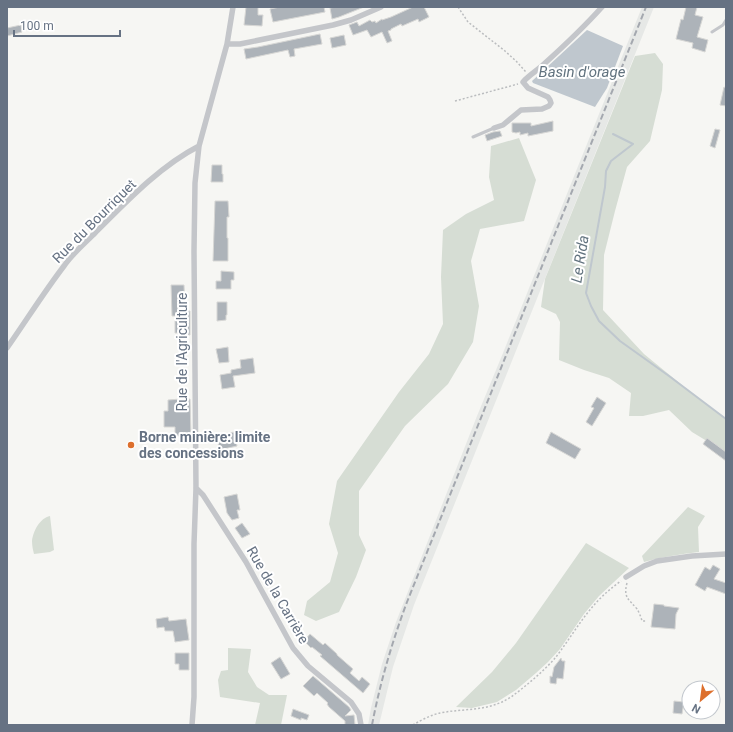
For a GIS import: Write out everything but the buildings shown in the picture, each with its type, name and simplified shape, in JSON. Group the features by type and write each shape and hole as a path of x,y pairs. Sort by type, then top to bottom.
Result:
{"street":[{"name":"Rue de l'Agriculture","path":"192,725 194,697 194,544 196,488 194,183 199,146 226,44 233,7"},
{"path":"226,44 240,44 333,25 351,20 380,7"},
{"path":"494,128 504,125 522,110 542,109 549,106 551,103 548,97 528,88 523,82 568,42 602,7"},
{"name":"Rue du Bourriquet","path":"7,348 65,264 116,212 154,177 186,152 199,146"},
{"name":"Rue de la Carrière","path":"196,488 203,495 246,562 293,648 308,666 351,702 359,714 361,725"},
{"path":"627,576 644,566 657,561 692,556 726,554"}],"lane":[{"path":"712,32 723,25 726,20"},
{"path":"473,137 494,128"}],"path":[{"path":"458,7 468,22 505,51 530,77"},
{"path":"455,102 523,82"},
{"path":"627,576 626,598 638,610 642,621 647,621"},
{"path":"412,725 439,713 472,710 496,705 510,697 535,678 555,658 594,605 608,591 627,576"}],"shaded area":[{"path":"642,7 654,7 414,605 393,667 379,725 368,725 382,664 396,622 477,416"},
{"path":"655,53 663,64 662,90 650,141 627,167 615,211 604,255 603,310 644,354 726,419 726,458 715,446 692,432 669,410 643,416 629,416 631,393 609,378 559,360 560,322 556,314 541,307 545,279 635,56"},
{"path":"519,138 536,180 524,221 480,229 471,261 479,306 473,342 448,384 405,426 359,491 359,535 366,550 356,577 339,612 316,621 304,615 307,601 330,582 338,553 329,524 337,481 399,392 429,354 443,324 441,277 443,230 466,214 494,200 489,177 491,146"},
{"path":"688,507 705,516 698,527 699,552 644,562 642,556"},
{"path":"50,516 54,550 34,554 32,541 34,533 40,522 46,517"},
{"path":"586,543 629,568 599,596 584,614 560,649 548,662 516,690 497,702 472,708 456,707 492,672 516,643"},
{"path":"228,648 251,649 248,672 257,687 269,695 287,695 281,725 255,725 260,703 220,697 218,680 221,671 228,670"}],"water":[{"name":"Basin d'orage","path":"587,30 623,46 607,88 595,107 533,83 532,81"}],"waterway":[{"name":"Le Rida","path":"613,134 633,144 611,161 606,171 605,187 586,293 591,306 599,321 620,341 726,419"}],"railway":[{"path":"372,725 387,663 407,602 646,7"}],"place":[{"name":"Borne minière: limite des concessions","path":"131,445"}]}
